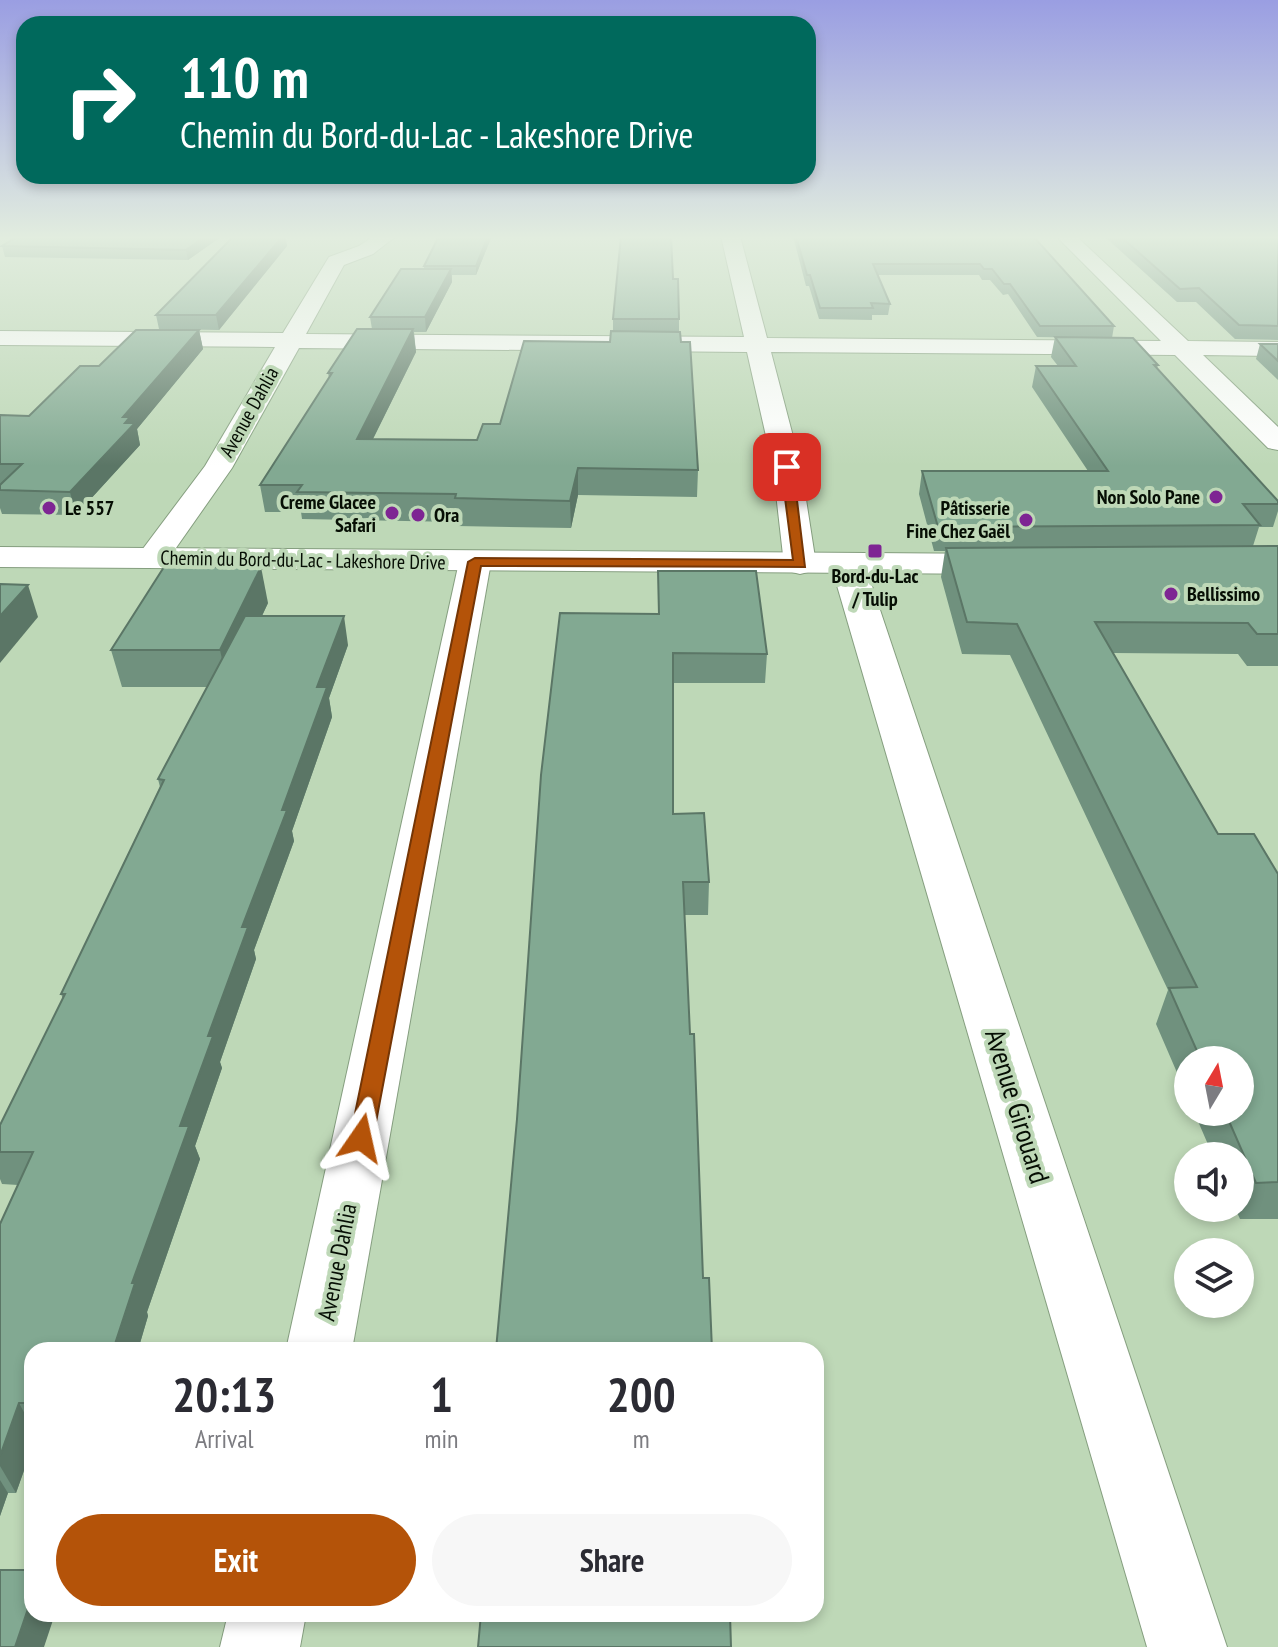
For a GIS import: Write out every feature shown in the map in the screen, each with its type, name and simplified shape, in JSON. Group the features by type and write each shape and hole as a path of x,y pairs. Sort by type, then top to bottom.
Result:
{"street":[{"name":"Avenue Dahlia","path":"152,558 218,468 301,313"},
{"name":"Avenue Girouard","path":"749,313 787,467 824,564 1187,1647"},
{"path":"1145,313 1278,442"},
{"path":"0,338 1278,349"},
{"name":"Chemin du Bord-du-Lac - Lakeshore Drive","path":"0,557 1039,563"},
{"name":"Avenue Dahlia","path":"321,1342 475,562"},
{"path":"260,1647 265,1622"}],"building":[{"path":"158,313 218,313 216,315 156,315"},
{"path":"373,313 427,313 425,317 370,317"},
{"path":"614,313 679,313 679,319 613,319"},
{"path":"1031,313 1102,313 1114,326 1040,326"},
{"path":"1226,313 1278,313 1278,326 1239,325"},
{"path":"357,329 413,329 357,439 477,440 483,424 500,424 524,341 610,342 611,331 680,332 681,342 690,342 698,470 578,468 570,501 455,498 456,494 297,492 302,485 260,485"},
{"path":"136,330 199,330 123,417 130,417 125,423 135,423 70,492 0,490 0,485 22,464 0,464 0,415 29,416 80,366 99,366"},
{"path":"1055,337 1133,338 1278,504 1243,504 1260,525 938,527 922,471 1108,471 1036,366 1076,366"},
{"path":"1260,344 1278,344 1278,361"},
{"path":"1278,546 1278,634 1257,634 1248,623 1095,622 1218,834 1254,834 1278,874 1278,1182 1256,1183 1254,1142 1238,1142 1231,1126 1254,1126 1254,1046 1195,1046 1169,988 1197,987 1017,624 967,622 946,548"},
{"path":"164,567 261,567 220,650 111,650"},
{"path":"658,571 756,571 767,654 673,653 673,814 704,813 709,882 683,882 690,1034 694,1034 703,1278 709,1278 712,1342 497,1342 517,1119 541,775 560,613 659,614"},
{"path":"0,584 28,585 0,616"},
{"path":"245,616 344,616 317,687 327,687 282,810 287,810 242,927 248,927 208,1036 213,1036 180,1126 189,1126 132,1283 135,1283 116,1342 24,1342 24,1403 19,1403 0,1456 0,1224 33,1152 0,1152 0,1125 65,994 61,994 164,780 158,779"},
{"path":"0,1570 24,1570 24,1621 15,1647 0,1647"},
{"path":"480,1622 730,1622 731,1647 478,1647"}],"place":[{"name":"Non Solo Pane","path":"1216,497"},
{"name":"Le 557","path":"49,508"},
{"name":"Creme Glacee Safari","path":"392,513"},
{"name":"Ora","path":"418,515"},
{"name":"Pâtisserie Fine Chez Gaël","path":"1026,520"},
{"name":"Bord-du-Lac / Tulip","path":"875,551"},
{"name":"Bellissimo","path":"1171,594"}],"route":[{"path":"361,1138 475,562 800,564 787,467"}]}
